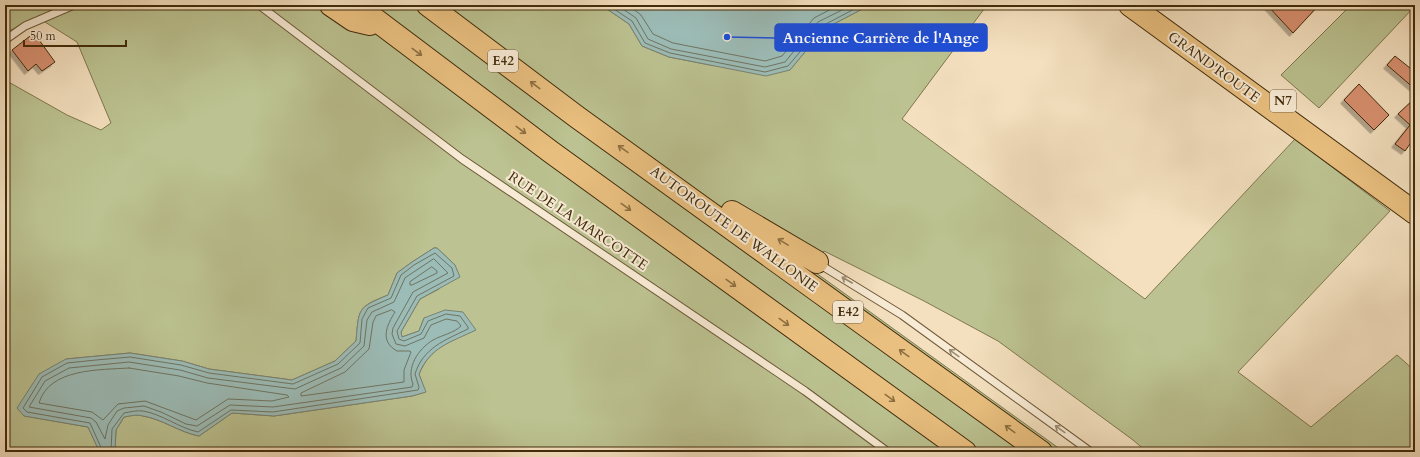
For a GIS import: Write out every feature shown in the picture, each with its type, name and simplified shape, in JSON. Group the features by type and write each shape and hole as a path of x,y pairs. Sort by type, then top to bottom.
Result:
{"main road":[{"path":"331,5 353,20 386,29"},
{"path":"356,5 550,152 964,452"},
{"name":"AUTOROUTE DE WALLONIE","path":"428,5 577,117 1041,452"},
{"name":"GRAND'ROUTE","path":"1130,5 1415,213"},
{"name":"GRAND'ROUTE","path":"1151,5 1415,197"},
{"path":"655,172 716,202 817,262"}],"lane":[{"path":"5,40 25,26 74,5"},
{"name":"RUE DE LA MARCOTTE","path":"259,5 462,159 798,386 888,452"},
{"path":"817,262 902,315 1092,452"}],"green space":[{"path":"5,5 601,5 629,24 642,46 669,57 710,65 790,70 824,29 870,5 987,5 902,119 1145,299 1295,139 1390,211 1238,372 1311,427 1397,355 1415,371 1415,452 1147,452 1133,440 998,341 924,301 824,251 812,270 1064,452 5,452 5,80 67,115 101,130 111,123 77,42 37,17 5,33","holes":["434,248 437,248 455,265 439,289 420,299 401,332 402,337 419,331 424,318 475,330 442,346 429,357 419,374 425,392 412,396 274,416 232,413 199,436 184,432 150,418 134,415 124,417 116,430 115,450 99,450 88,427 25,416 66,359 130,353 182,361 209,369 292,380 335,361 356,341 359,316 365,306 388,295 397,273"]},
{"path":"1351,5 1415,6 1319,108 1281,75"}],"water":[{"path":"601,5 870,5 824,29 790,70 766,76 669,57 642,46 629,24"},
{"path":"434,248 437,248 455,265 460,277 420,299 401,332 402,337 419,331 424,318 445,310 463,312 476,330 442,346 429,357 419,374 426,392 412,396 274,416 232,413 199,436 184,432 150,418 138,415 129,416 124,417 116,430 115,450 99,451 88,427 24,416 17,408 39,374 66,359 130,353 182,361 209,369 292,380 335,361 356,341 359,315 362,310 370,303 388,295 397,273"}],"building":[{"path":"1267,5 1319,5 1293,33"},
{"path":"34,33 55,62 42,71 36,64 28,71 12,50"},
{"path":"1395,56 1415,72 1415,89 1387,65"},
{"path":"1359,84 1389,115 1374,130 1344,100"},
{"path":"1415,98 1415,137 1405,151 1395,144 1410,125 1398,114"}],"place":[{"name":"Ancienne Carrière de l'Ange","path":"727,37"}]}
